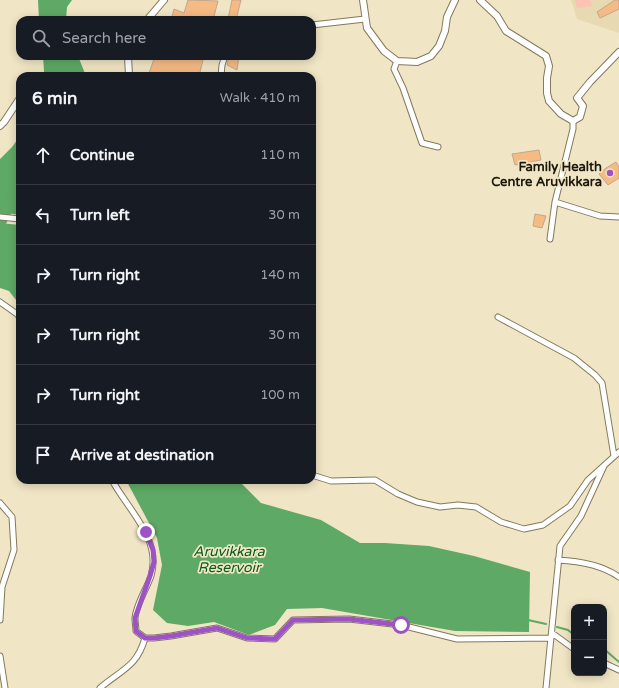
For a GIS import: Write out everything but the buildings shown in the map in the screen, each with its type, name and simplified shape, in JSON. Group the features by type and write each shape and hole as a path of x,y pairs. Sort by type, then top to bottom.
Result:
{"street":[{"path":"150,16 164,0"},
{"path":"363,0 367,28 384,51 397,61 417,62 431,56 439,46 445,31 446,17 455,0"},
{"path":"480,0 497,16 506,31 546,56 549,66 547,93 549,102 561,114 573,121"},
{"path":"316,25 366,19"},
{"path":"573,121 580,117 583,106 577,98 619,52"},
{"path":"128,60 129,72"},
{"path":"221,72 224,60"},
{"path":"397,61 394,69 403,88 422,144 438,147"},
{"path":"0,126 16,104"},
{"path":"550,239 555,202 573,129 573,121"},
{"path":"555,202 600,216 619,217"},
{"path":"0,217 16,219"},
{"path":"0,302 16,313"},
{"path":"498,317 574,358 595,375 602,383 614,456"},
{"path":"316,476 331,481 376,480 398,494 417,502 440,507 458,505 476,507 501,522 524,530 544,524 570,506 588,480 605,463 619,452"},
{"path":"546,688 560,546 581,516 605,463"},
{"path":"115,484 146,532 153,550 154,562 135,618 136,631 145,638 171,636 217,628 247,638 275,639 293,620 349,619 401,625 457,639 552,635 571,647"},
{"path":"0,503 12,517 14,550 2,587 0,620"},
{"path":"558,560 576,561 611,571 619,577"},
{"path":"100,688 124,671 136,659 142,650 145,638"},
{"path":"0,656 4,688"},
{"path":"607,664 619,670"}],"shaded area":[{"path":"571,0 619,0 619,33 577,19"},
{"path":"575,0 590,0 592,6 577,8"}],"water":[{"path":"38,0 72,0 67,7 66,16 39,16"},
{"path":"43,60 80,60 84,72 44,72"},
{"path":"16,142 16,214 0,212 0,159"},
{"path":"0,223 16,225 16,300 9,291 0,288"},
{"name":"Aruvikkara Reservoir","path":"128,484 242,484 261,503 321,520 360,543 429,546 474,556 530,572 529,632 455,631 322,608 287,609 275,625 249,635 214,622 188,626 167,623 153,610 162,565 157,538"}],"waterway":[{"path":"0,224 16,190"},
{"path":"528,620 546,624"},
{"path":"557,627 568,630 571,632"},
{"path":"607,652 619,662"}],"place":[{"name":"Family Health Centre Aruvikkara","path":"610,173"}],"route":[{"path":"146,532 153,550 154,562 135,618 136,631 145,638 171,636 217,628 247,638 275,639 293,620 349,619 401,625"}]}
